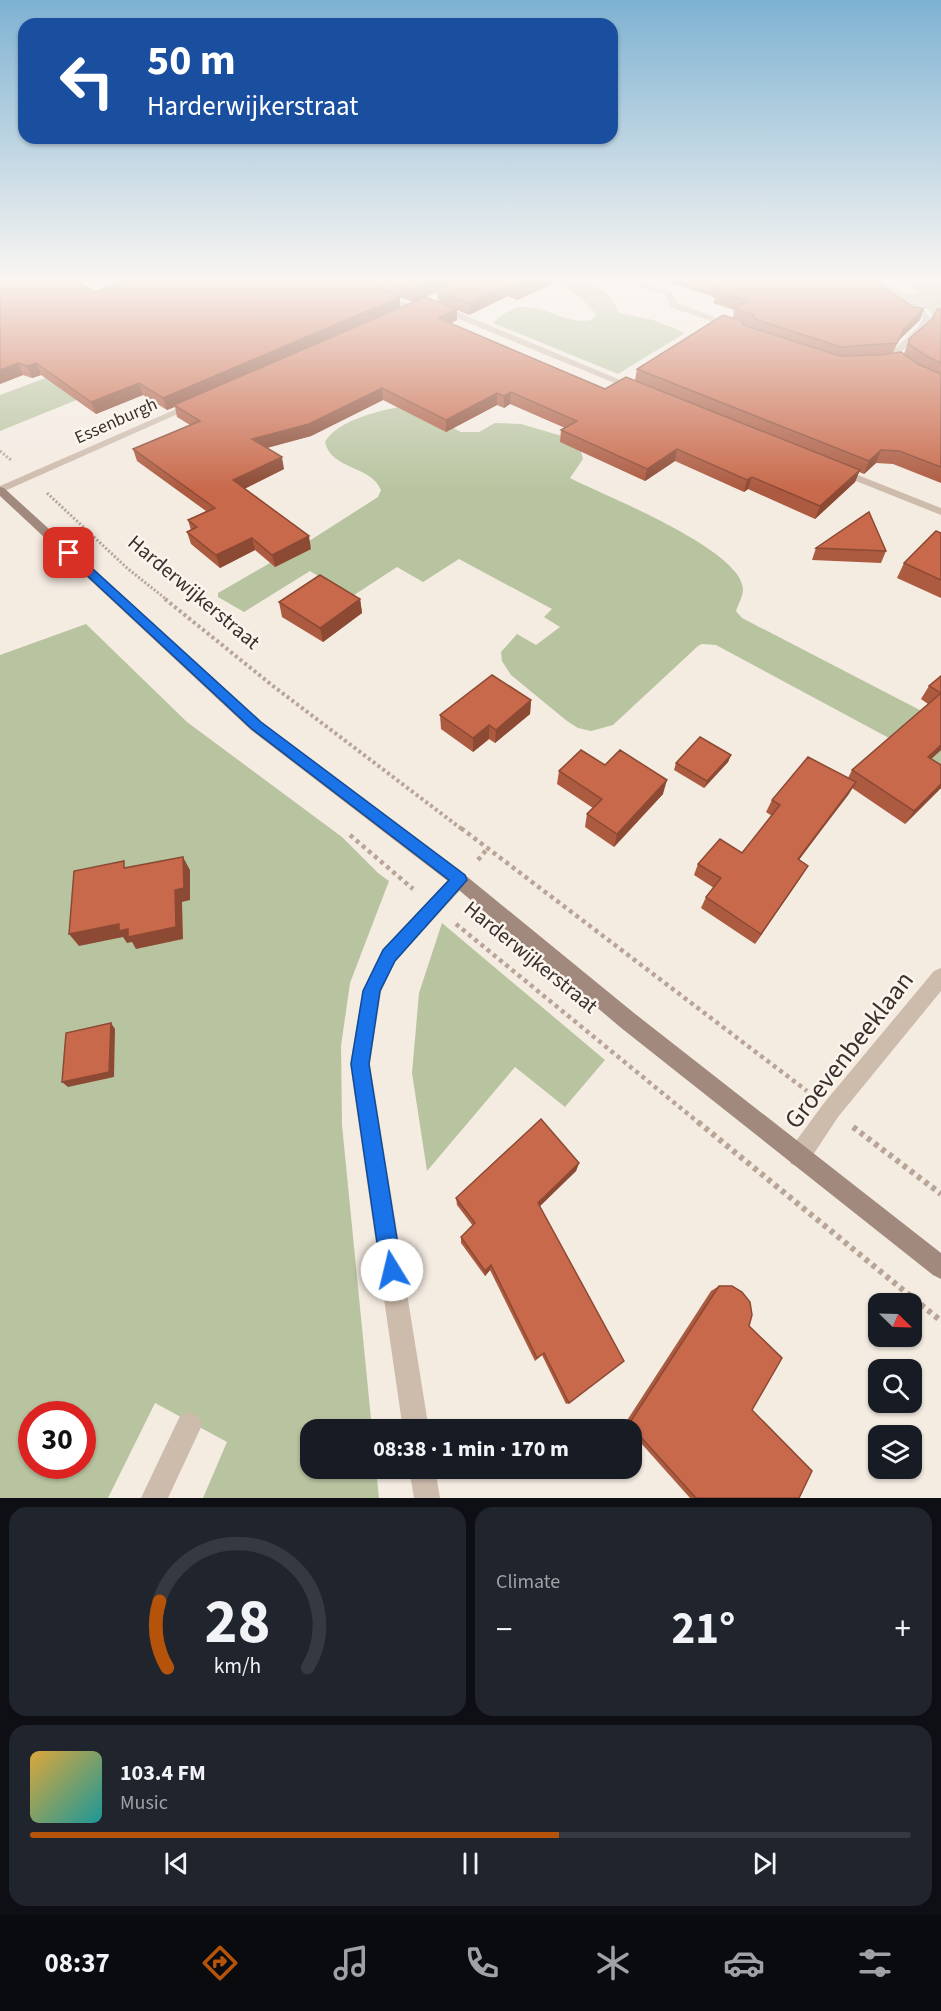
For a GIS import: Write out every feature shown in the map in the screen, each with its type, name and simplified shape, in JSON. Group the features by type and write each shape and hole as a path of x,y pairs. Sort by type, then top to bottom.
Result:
{"main road":[{"name":"Harderwijkerstraat","path":"0,490 256,726 459,880 627,1020 941,1267"}],"street":[{"path":"541,350 645,392"},
{"path":"898,350 898,359"},
{"path":"886,361 898,359 908,367"},
{"name":"Essenburgh","path":"0,490 206,399"},
{"path":"832,468 941,512"},
{"path":"414,1419 360,1064 372,991 389,955 459,880"},
{"name":"Groevenbeeklaan","path":"799,1156 831,1110 941,977"},
{"path":"154,1498 189,1425"},
{"path":"424,1479 427,1498"}],"path":[{"name":"Harderwijkerstraat","path":"0,452 31,476 127,568 273,686 941,1194"},
{"name":"Harderwijkerstraat","path":"344,830 433,906 941,1321"}],"green space":[{"path":"559,350 657,350 618,374"},
{"path":"938,350 941,350 941,379"},
{"path":"112,353 148,371 0,431 0,395"},
{"path":"407,406 461,432 479,432 495,423 521,424 562,436 581,451 583,459 570,478 641,511 698,542 721,558 737,574 743,589 736,611 742,618 941,721 941,766 716,645 698,646 613,725 591,731 578,728 511,675 502,661 501,652 517,634 536,645 560,627 544,617 552,609 459,559 423,582 397,567 351,597 310,571 244,612 218,597 218,593 282,556 287,560 312,548 306,543 378,497 381,490 376,482 335,458 325,442 331,434 361,417"},
{"path":"86,624 187,722 342,837 389,881 350,983 341,1046 342,1125 371,1419 300,1419 300,1479 377,1479 379,1498 203,1498 227,1442 155,1403 108,1498 0,1498 0,655"},
{"path":"442,923 605,1060 565,1107 515,1067 427,1171 412,1073 419,993"}],"building":[{"path":"0,350 276,350 163,398 139,383 91,402 36,363 27,366 18,363 0,370"},
{"path":"302,350 513,350 605,389 626,377 860,470 820,506 752,477 747,480 677,449 647,469 561,430 577,421 511,392 504,396 497,393 446,420 382,388 309,424 252,439 282,457 233,480 309,536 272,555 252,538 216,555 187,532 197,527 188,520 215,508 133,449 200,421 174,405"},
{"path":"667,350 821,350 840,356 901,352 918,364 941,374 941,467 899,451 881,450 869,461 637,369"},
{"path":"918,350 941,350 941,363"},
{"path":"869,512 886,551 816,548"},
{"path":"936,531 941,533 941,580 904,563"},
{"path":"320,575 360,599 320,628 279,602"},
{"path":"492,675 531,700 496,730 489,725 473,738 440,715"},
{"path":"941,676 941,693 929,686"},
{"path":"941,693 941,745 928,757 941,765 941,784 914,811 852,770"},
{"path":"700,737 731,755 707,781 676,763"},
{"path":"581,750 605,765 620,750 667,780 617,834 587,814 602,799 559,771"},
{"path":"808,757 856,782 798,859 808,866 761,934 706,897 721,878 698,864 720,839 742,853 780,805 772,800"},
{"path":"183,857 184,888 175,890 176,927 128,937 128,929 119,931 119,924 69,934 74,871 124,861 124,868"},
{"path":"111,1023 109,1072 62,1082 66,1033"},
{"path":"541,1119 579,1163 538,1203 624,1361 569,1403 544,1353 537,1358 491,1265 485,1271 461,1237 475,1223 456,1198"},
{"path":"719,1286 732,1286 742,1292 750,1302 752,1315 749,1326 782,1358 752,1410 812,1471 799,1498 696,1498 642,1438 642,1419 632,1419"}],"route":[{"path":"69,553 256,726 459,880 389,955 372,991 360,1064 392,1270"}]}
